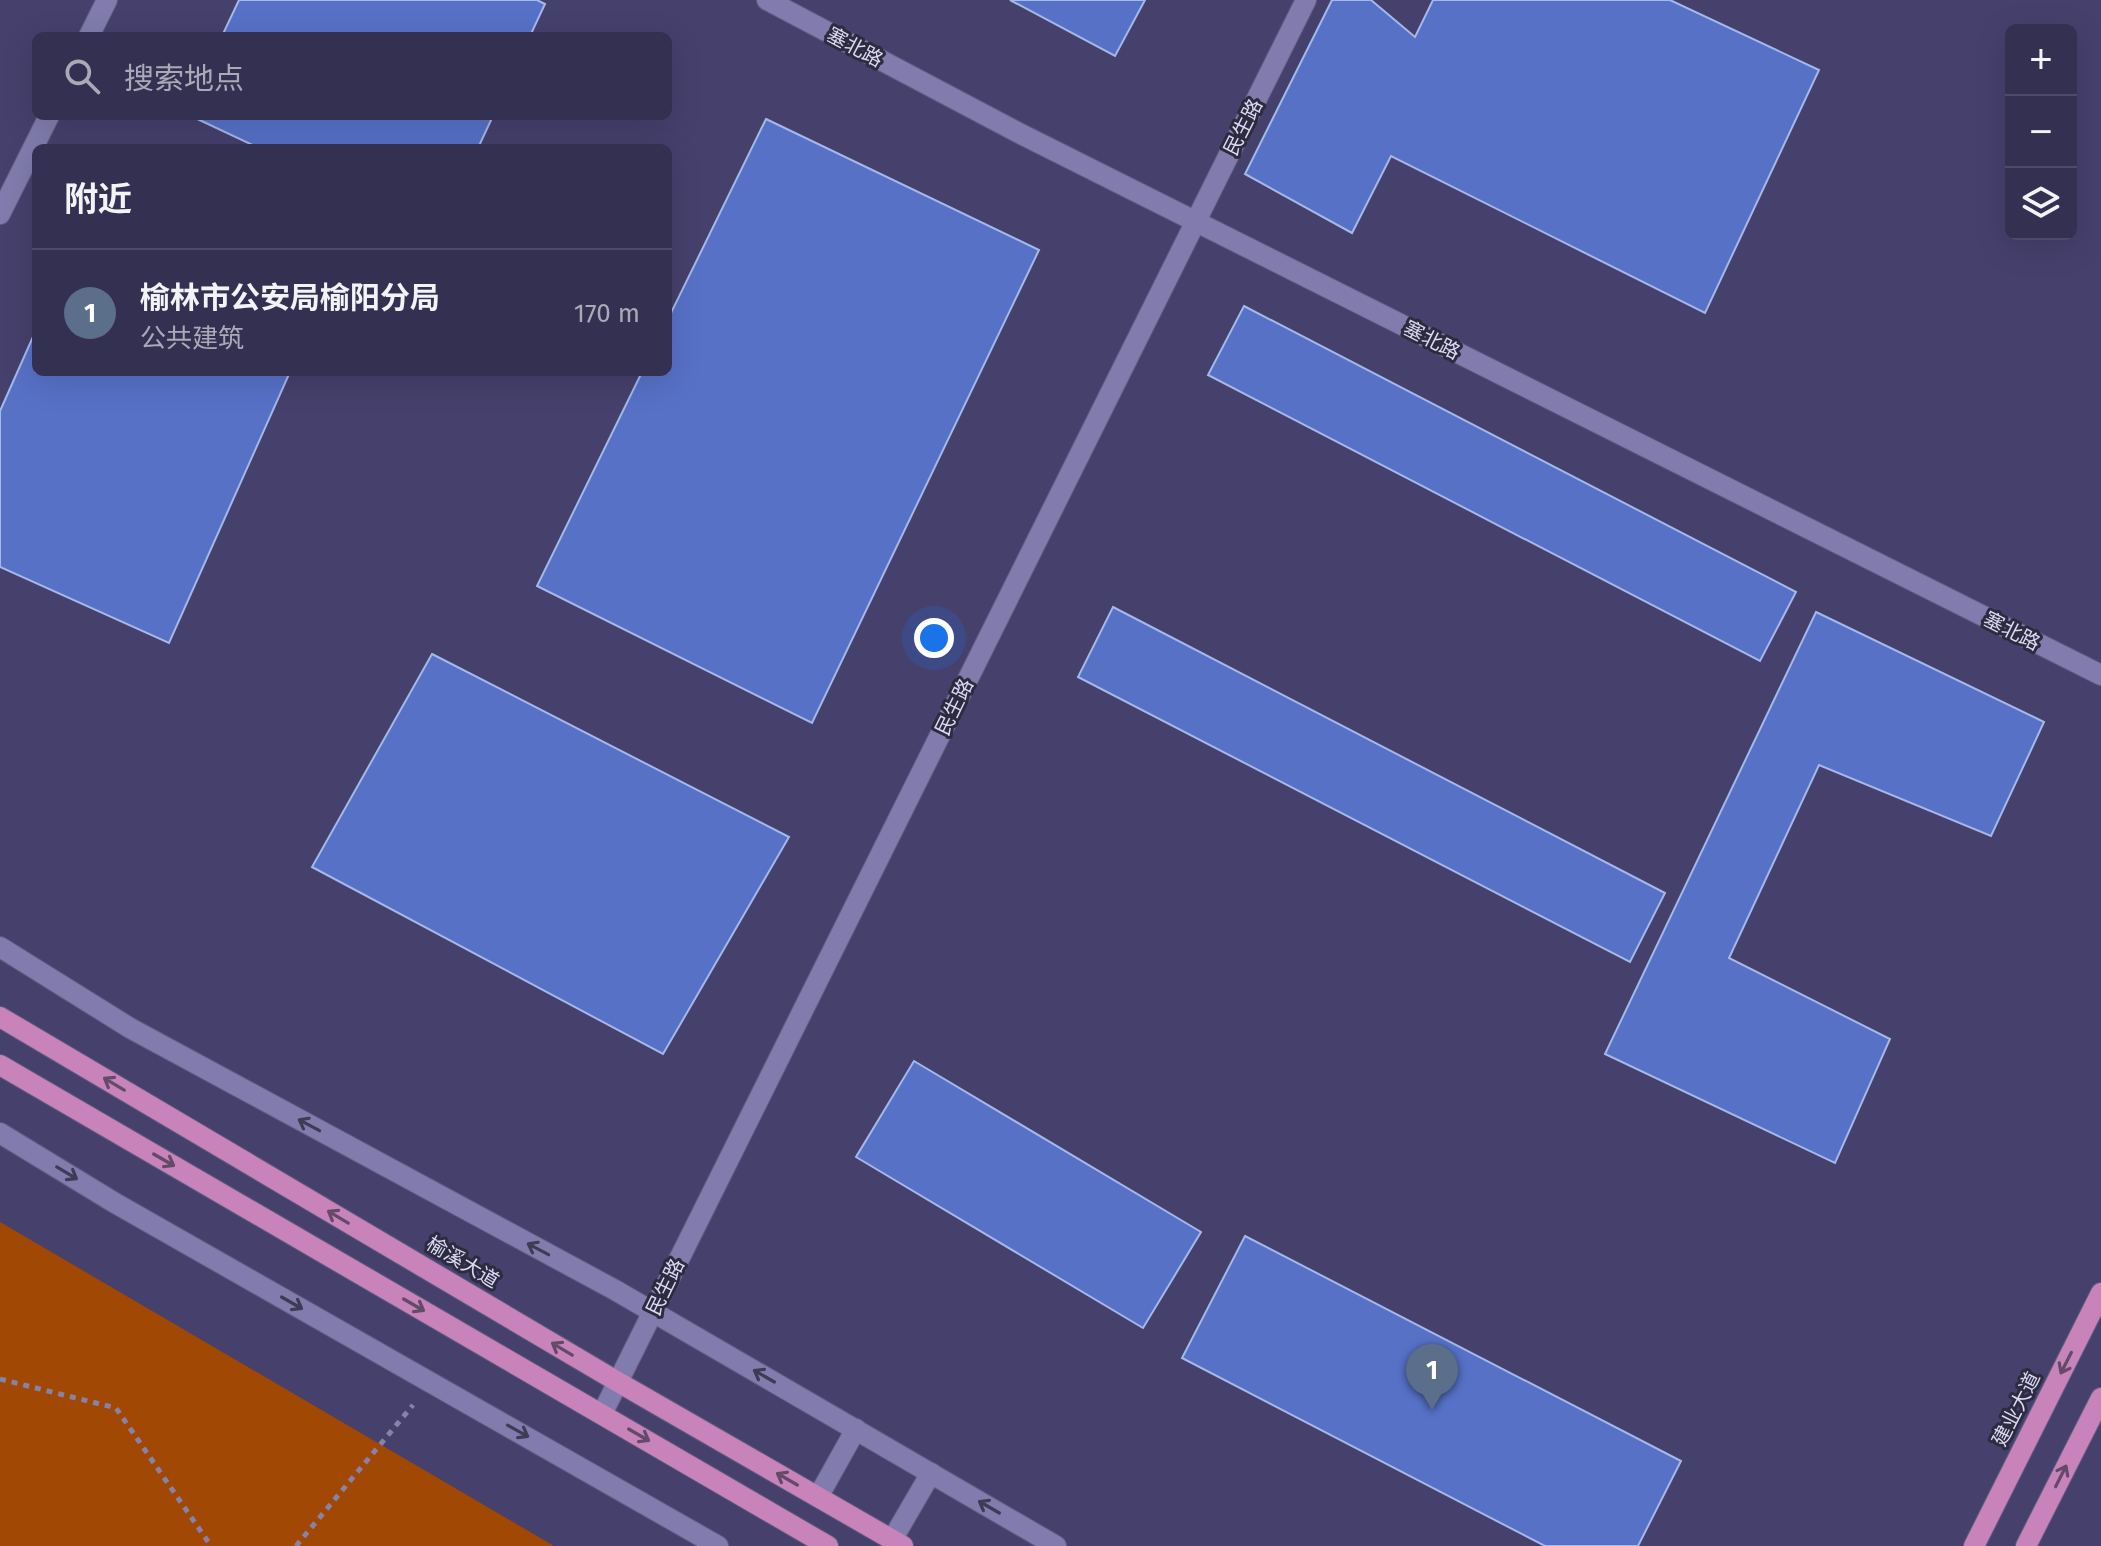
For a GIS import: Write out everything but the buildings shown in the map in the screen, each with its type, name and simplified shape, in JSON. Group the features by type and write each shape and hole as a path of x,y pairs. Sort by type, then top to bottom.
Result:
{"main road":[{"name":"榆溪大道","path":"0,1017 618,1382 898,1543"},
{"path":"0,1065 828,1546"},
{"name":"建业大道","path":"1974,1546 2101,1293"},
{"path":"2026,1546 2101,1398"}],"street":[{"path":"91,32 107,0"},
{"name":"塞北路","path":"767,0 1019,133 2101,675"},
{"name":"民生路","path":"602,1414 1306,0"},
{"path":"35,144 47,120"},
{"path":"0,214 32,150"},
{"path":"0,947 130,1028 653,1312 1056,1546"},
{"path":"0,1133 115,1203 718,1546"},
{"path":"818,1497 856,1429"},
{"path":"898,1543 931,1473"}],"path":[{"path":"0,1379 116,1408 211,1546"},
{"path":"296,1546 432,1382"}],"shaded area":[{"path":"0,1222 554,1546 0,1546"}],"place":[{"name":"榆林市公安局榆阳分局","path":"1432,1410"}]}
